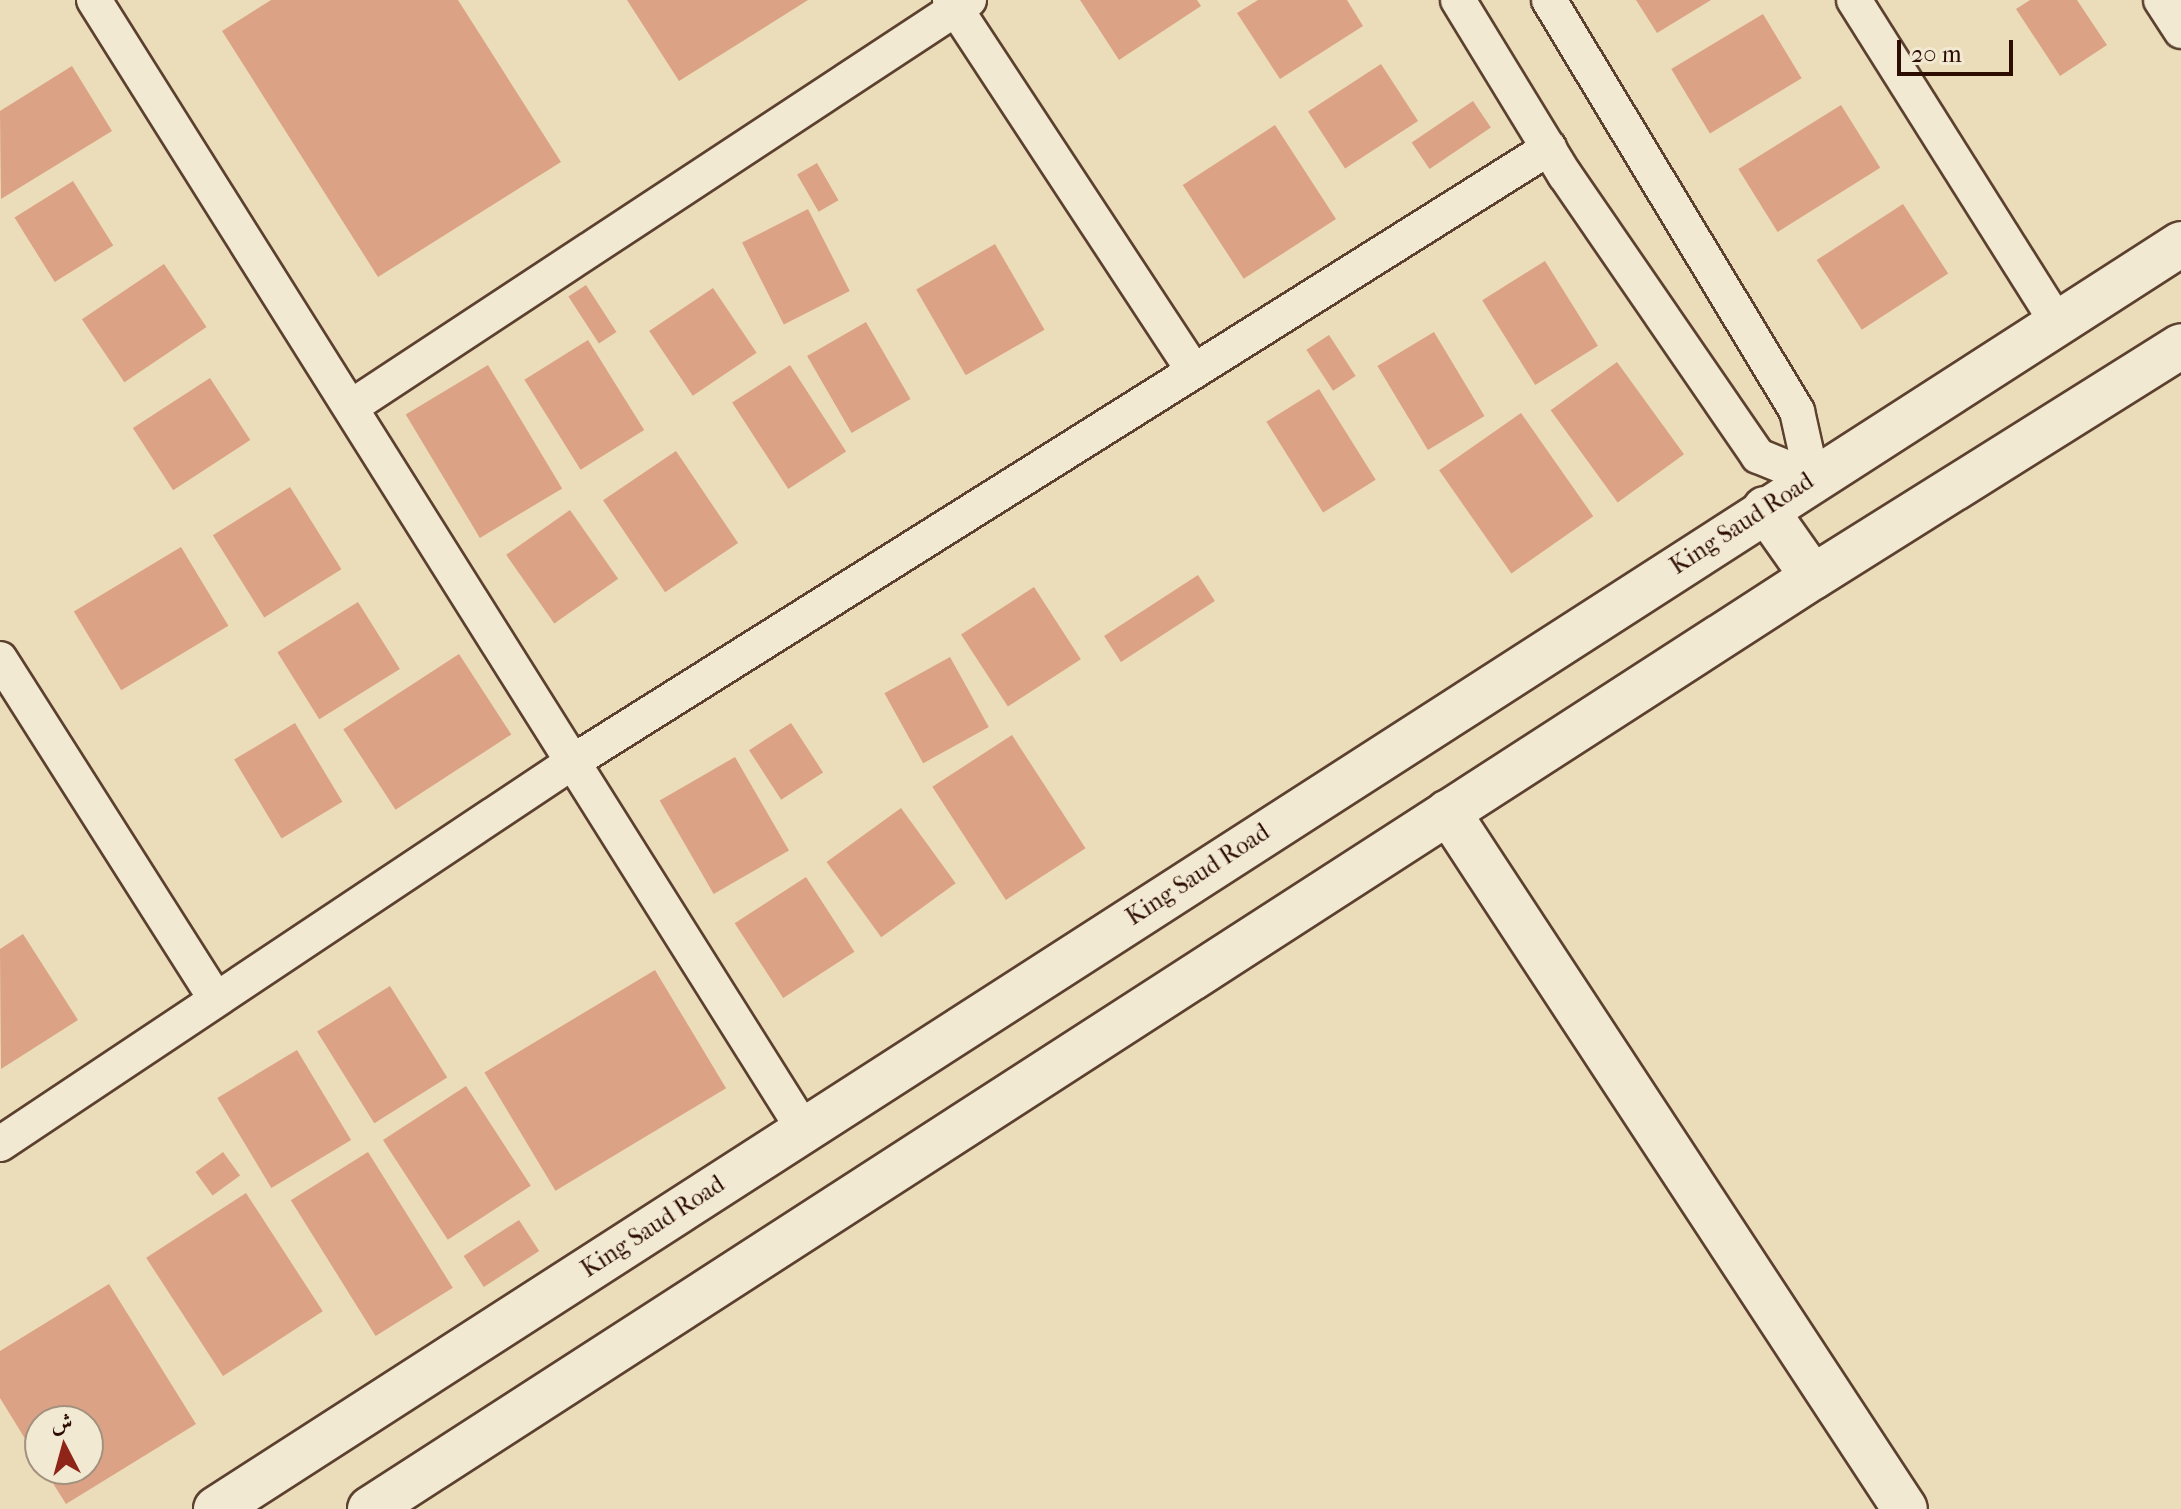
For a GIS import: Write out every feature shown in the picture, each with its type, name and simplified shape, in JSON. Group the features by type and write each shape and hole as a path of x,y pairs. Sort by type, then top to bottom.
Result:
{"main road":[{"name":"King Saud Road","path":"216,1509 1812,478 2181,244"},
{"path":"370,1509 1813,577 2181,346"},
{"path":"1765,509 1813,577"},
{"path":"1448,812 1905,1509"}],"street":[{"path":"94,0 804,1130"},
{"path":"1458,0 1549,148 1758,456 1812,478"},
{"path":"1549,0 1797,411 1812,478"},
{"path":"1854,0 2056,321"},
{"path":"2161,0 2181,31"},
{"path":"351,407 958,3 1194,371"},
{"path":"0,1144 574,761 1549,148"},
{"path":"0,659 216,999"}],"building":[{"path":"271,0 458,0 561,162 378,277 222,31"},
{"path":"627,0 808,0 679,81"},
{"path":"1080,0 1197,0 1201,6 1119,60"},
{"path":"1258,0 1347,0 1363,26 1280,79 1237,13"},
{"path":"1636,0 1711,0 1657,33"},
{"path":"2030,0 2077,0 2107,45 2060,76 2016,9"},
{"path":"1763,14 1802,78 1710,133 1671,69"},
{"path":"1381,64 1418,121 1345,168 1308,111"},
{"path":"72,66 112,131 1,199 0,111"},
{"path":"1473,101 1491,128 1430,169 1412,142"},
{"path":"1841,105 1880,168 1778,232 1738,169"},
{"path":"1275,125 1336,219 1244,279 1183,185"},
{"path":"817,163 838,200 819,212 797,174"},
{"path":"73,181 113,245 55,282 14,218"},
{"path":"1903,204 1948,274 1862,330 1817,260"},
{"path":"808,209 850,291 784,325 742,243"},
{"path":"995,244 1044,330 966,375 916,290"},
{"path":"1545,261 1598,346 1535,385 1482,300"},
{"path":"164,264 206,327 124,382 82,319"},
{"path":"586,285 616,332 599,343 568,296"},
{"path":"713,288 757,353 693,396 649,331"},
{"path":"866,322 910,399 852,433 807,356"},
{"path":"1434,332 1484,416 1428,450 1377,366"},
{"path":"1329,335 1356,376 1333,391 1306,350"},
{"path":"588,340 644,430 581,470 524,380"},
{"path":"1617,362 1684,454 1618,502 1551,410"},
{"path":"488,365 562,488 480,538 406,414"},
{"path":"790,365 846,451 788,489 732,403"},
{"path":"210,378 250,440 173,490 133,428"},
{"path":"1319,389 1376,480 1323,513 1266,422"},
{"path":"1521,413 1593,516 1511,574 1439,470"},
{"path":"676,451 738,543 665,592 603,500"},
{"path":"290,487 341,569 264,617 213,535"},
{"path":"570,510 618,579 554,624 506,555"},
{"path":"181,547 228,626 121,690 74,611"},
{"path":"1198,575 1215,601 1121,662 1104,636"},
{"path":"1034,587 1081,659 1008,707 961,634"},
{"path":"358,602 400,669 319,719 277,652"},
{"path":"459,654 511,735 396,810 343,729"},
{"path":"950,657 989,727 923,763 884,693"},
{"path":"295,723 342,802 282,838 234,760"},
{"path":"791,723 823,772 781,800 749,750"},
{"path":"1012,735 1086,848 1006,900 932,787"},
{"path":"735,757 789,851 714,894 660,800"},
{"path":"901,808 956,883 881,937 827,862"},
{"path":"806,877 854,952 783,998 735,923"},
{"path":"23,934 78,1020 1,1069 0,949"},
{"path":"655,970 726,1088 555,1191 484,1072"},
{"path":"390,986 447,1078 374,1123 317,1032"},
{"path":"297,1050 351,1140 271,1188 217,1098"},
{"path":"466,1086 531,1186 448,1240 383,1140"},
{"path":"223,1152 240,1175 213,1195 195,1172"},
{"path":"368,1152 453,1288 376,1336 291,1200"},
{"path":"246,1193 323,1311 223,1376 146,1258"},
{"path":"519,1220 539,1251 484,1287 464,1256"},
{"path":"109,1284 196,1424 104,1481 104,1405 24,1405 24,1437 0,1398 0,1351"},
{"path":"54,1485 97,1485 66,1504"}]}
